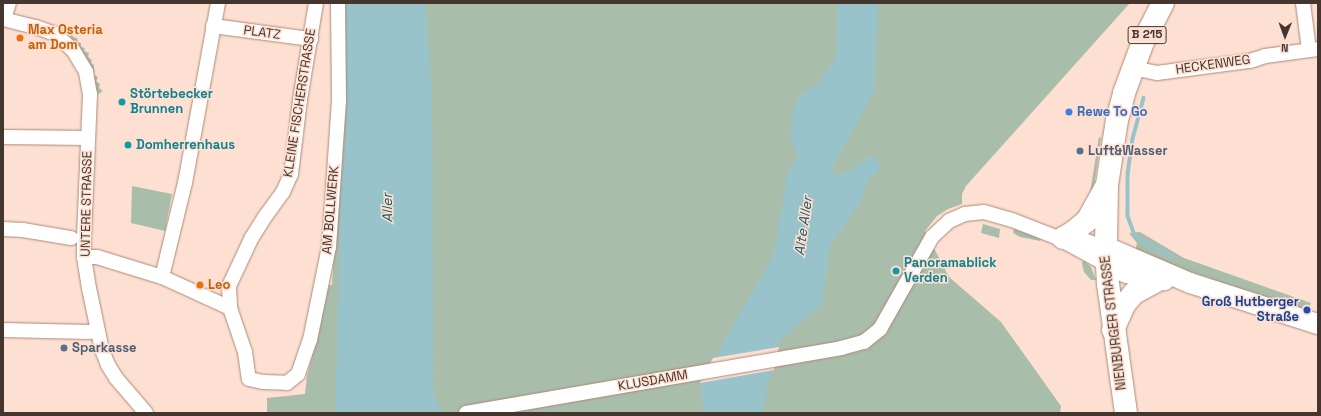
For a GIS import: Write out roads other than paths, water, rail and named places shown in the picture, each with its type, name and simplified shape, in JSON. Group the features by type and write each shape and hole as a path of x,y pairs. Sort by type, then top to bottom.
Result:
{"main road":[{"name":"NIENBURGER STRASSE","path":"1126,413 1113,330 1106,256 1107,185 1117,120 1133,68 1163,3"},
{"path":"1059,238 1072,234 1088,221 1107,185"},
{"path":"1106,256 1128,273 1158,280 1190,282"},
{"path":"1106,256 1318,324"},
{"path":"1113,330 1124,305 1134,293 1158,280"}],"street":[{"path":"4,19 9,3"},
{"path":"162,277 185,183 218,3"},
{"name":"KLEINE FISCHERSTRASSE","path":"263,382 249,379 245,352 230,308 229,286 252,237 283,192 291,174 300,100 316,3"},
{"name":"AM BOLLWERK","path":"263,382 287,383 298,374 310,340 329,247 339,100 338,3"},
{"path":"1303,3 1314,49"},
{"name":"UNTERE STRASSE","path":"4,19 36,26 55,34 63,40 81,61 87,77 90,94 84,212 84,257 102,350 116,378 146,413"},
{"name":"PLATZ","path":"213,26 311,39"},
{"name":"HECKENWEG","path":"1133,68 1157,73 1250,61 1265,56 1314,49"},
{"path":"3,137 88,138"},
{"name":"KLUSDAMM","path":"466,413 840,348 864,342 880,329 932,237 942,226 954,218 965,214 984,212 1012,220 1059,238"},
{"path":"3,229 23,230 71,238"},
{"path":"1059,238 1086,241 1106,256"},
{"path":"84,257 97,257 162,277 230,308"},
{"path":"3,330 90,332"}],"water":[{"name":"Aller","path":"342,3 425,3 432,91 433,392 441,413 335,413 341,195 346,134 346,80"},
{"name":"Alte Aller","path":"838,3 878,3 874,92 832,168 833,176 852,170 870,155 882,166 868,180 861,201 830,246 822,304 778,342 762,413 703,413 701,386 716,356 773,256 788,173 798,156 790,136 792,116 799,97 817,84 836,58"}],"waterway":[{"path":"1144,98 1133,139 1128,173 1128,216 1135,235 1146,243 1172,256"}],"place":[{"name":"Max Osteria am Dom","path":"20,38"},
{"name":"Störtebecker Brunnen","path":"122,102"},
{"name":"Rewe To Go","path":"1069,112"},
{"name":"Domherrenhaus","path":"128,145"},
{"name":"Luft&Wasser","path":"1080,151"},
{"name":"Panoramablick Verden","path":"896,271"},
{"name":"Leo","path":"200,285"},
{"name":"Groß Hutberger Straße","path":"1307,310"},
{"name":"Sparkasse","path":"64,348"}]}
